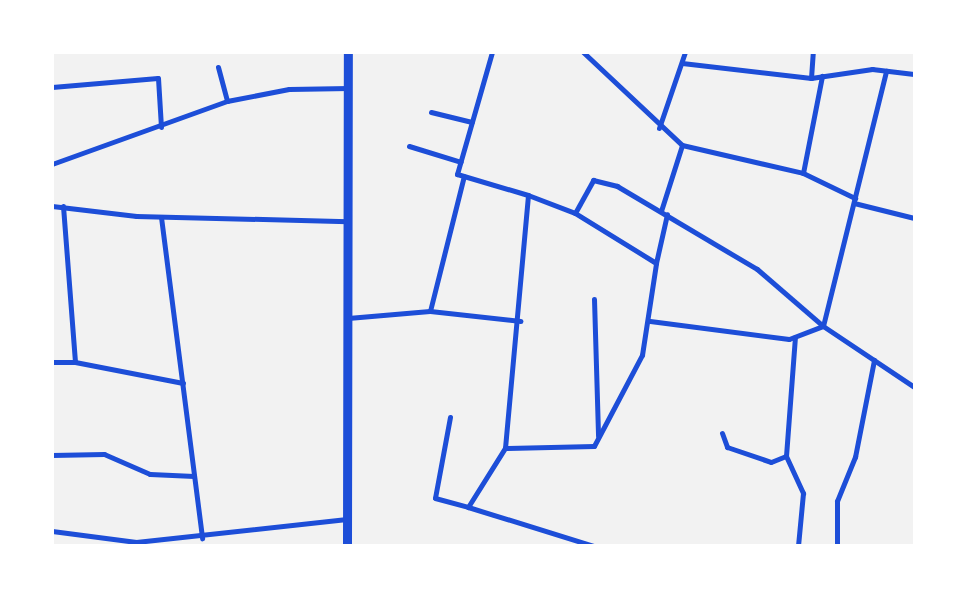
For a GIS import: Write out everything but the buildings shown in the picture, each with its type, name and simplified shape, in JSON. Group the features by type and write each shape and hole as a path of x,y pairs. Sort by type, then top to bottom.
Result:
{"highway":[{"path":"347,545 348,52"}],"street":[{"path":"492,52 457,174 528,195 575,213 656,263"},
{"path":"583,52 659,128 682,145 803,173 855,200 915,218"},
{"path":"659,128 685,52"},
{"path":"811,78 813,52"},
{"path":"682,63 811,78 886,71 915,74"},
{"path":"218,67 227,101"},
{"path":"823,326 886,71"},
{"path":"803,173 822,76"},
{"path":"52,87 158,78 161,127"},
{"path":"52,164 161,127 227,101 289,89 349,88"},
{"path":"431,112 472,122"},
{"path":"661,211 682,145"},
{"path":"410,146 461,162"},
{"path":"430,311 464,176"},
{"path":"575,213 593,180 617,186 757,269 823,326 915,387"},
{"path":"468,507 505,447 520,321 528,195"},
{"path":"52,205 162,217 348,221"},
{"path":"63,206 75,362"},
{"path":"505,447 592,449 642,355 650,321 656,263 667,214"},
{"path":"162,217 202,538"},
{"path":"594,299 598,438"},
{"path":"348,318 430,311 520,321"},
{"path":"650,321 795,337 823,326"},
{"path":"795,337 786,456 803,493 798,545"},
{"path":"837,545 837,501 855,457 874,360"},
{"path":"52,362 75,362 183,383"},
{"path":"450,417 435,498 592,545"},
{"path":"722,433 727,447 771,463 786,456"},
{"path":"52,455 104,454 150,474 194,475"},
{"path":"52,531 136,542 202,538 347,519"}]}
